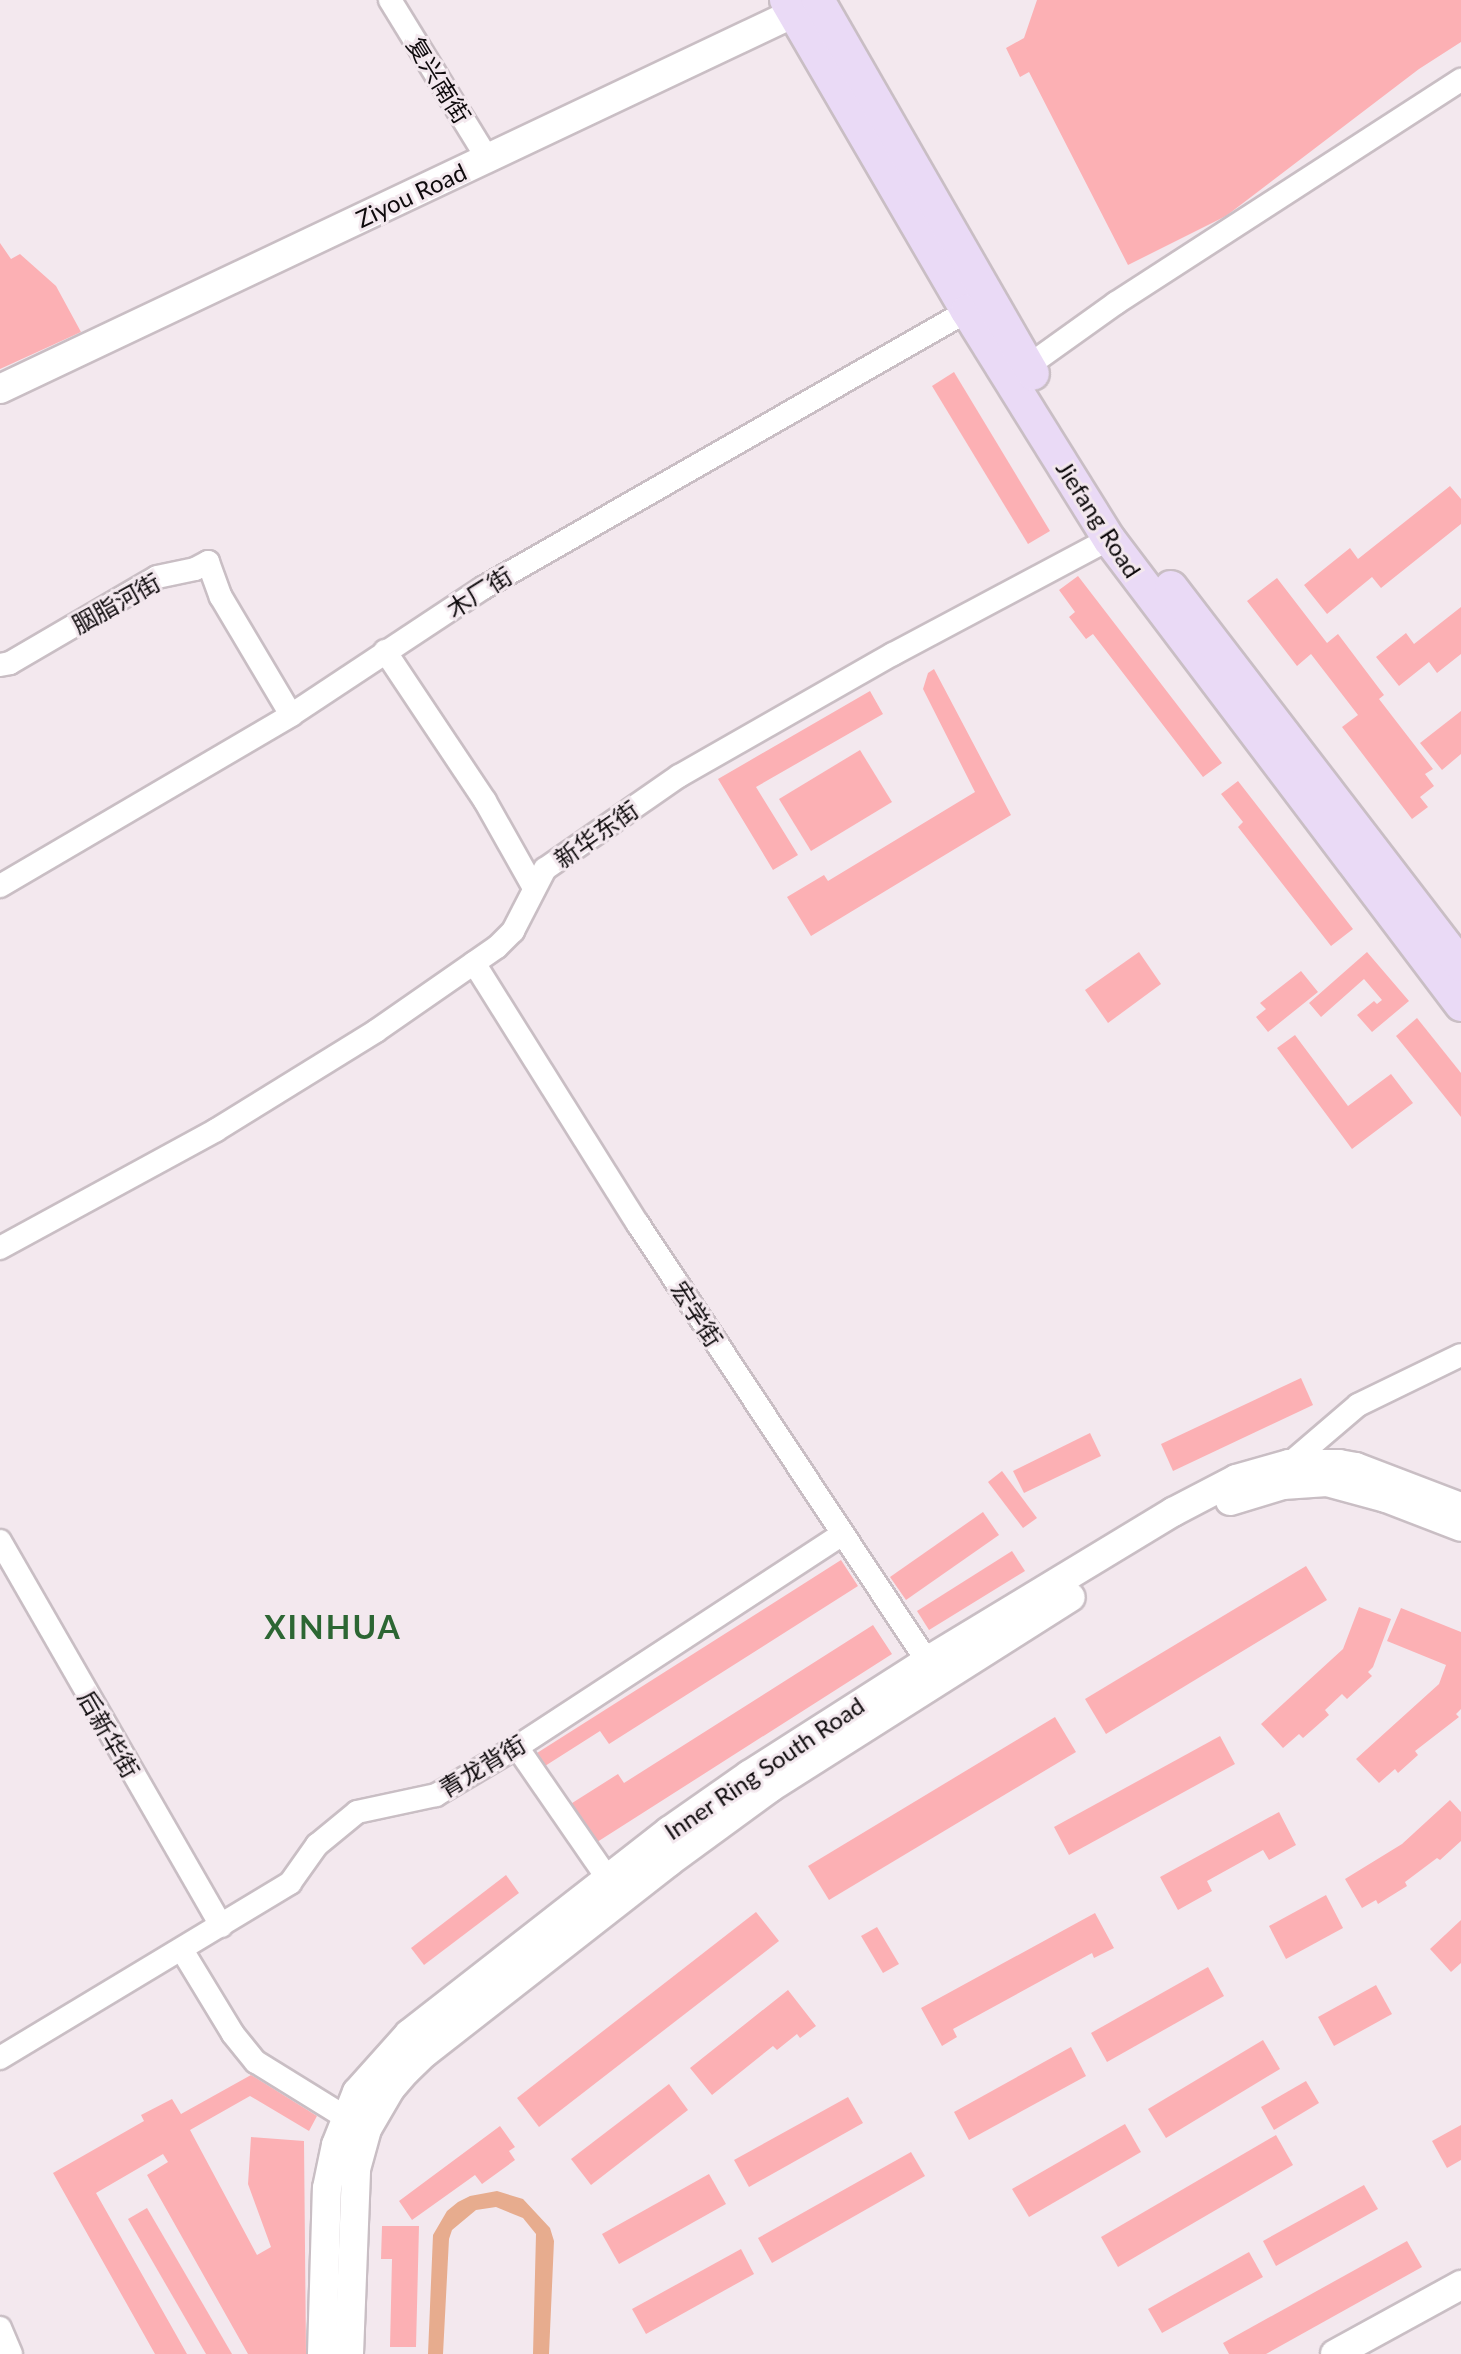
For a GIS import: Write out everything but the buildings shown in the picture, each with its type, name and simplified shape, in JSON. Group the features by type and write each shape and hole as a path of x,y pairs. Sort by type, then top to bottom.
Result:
{"main road":[{"name":"Jiefang Road","path":"808,3 967,311 1109,539 1461,1005"},
{"name":"Jiefang Road","path":"808,3 1028,366 1154,565 1461,965"}],"street":[{"name":"复兴南街","path":"390,0 488,159"},
{"name":"Ziyou Road","path":"0,389 488,159 808,3"},
{"path":"1028,366 1116,303 1461,80"},
{"name":"木厂街","path":"0,886 291,715 483,588 967,311"},
{"name":"新华东街","path":"0,1248 216,1130 376,1031 474,963 513,931 545,869 679,776 893,654 1109,539"},
{"name":"胭脂河街","path":"0,665 10,663 157,577 195,569 208,562 221,597 291,715"},
{"path":"385,651 485,801 534,888"},
{"name":"宏学街","path":"474,963 638,1224 927,1661"},
{"path":"1289,1464 1358,1405 1461,1355"},
{"name":"Inner Ring South Road","path":"322,2354 327,2188 356,2123 367,2079 409,2034 608,1879 749,1775 927,1661 1197,1498 1236,1479 1289,1464 1356,1467 1461,1507"},
{"name":"Inner Ring South Road","path":"349,2354 356,2123 426,2052 714,1829 782,1780 1216,1507 1283,1485 1327,1482 1386,1498 1461,1527"},
{"name":"青龙背街","path":"0,2058 290,1883 317,1845 357,1812 436,1795 517,1747 842,1534"},
{"name":"后新华街","path":"0,1541 221,1926"},
{"path":"517,1747 608,1879"},
{"path":"182,1950 233,2034 256,2062 356,2123"},
{"path":"1335,2354 1461,2285"},
{"path":"0,2328 11,2354"}],"shaded area":[{"path":"497,2191 523,2199 550,2228 554,2241 549,2354 533,2354 536,2234 523,2218 496,2207 476,2210 452,2230 443,2354 428,2354 433,2235 447,2211 458,2202 470,2196"}],"district":[{"name":"XINHUA","path":"333,1627"}]}
